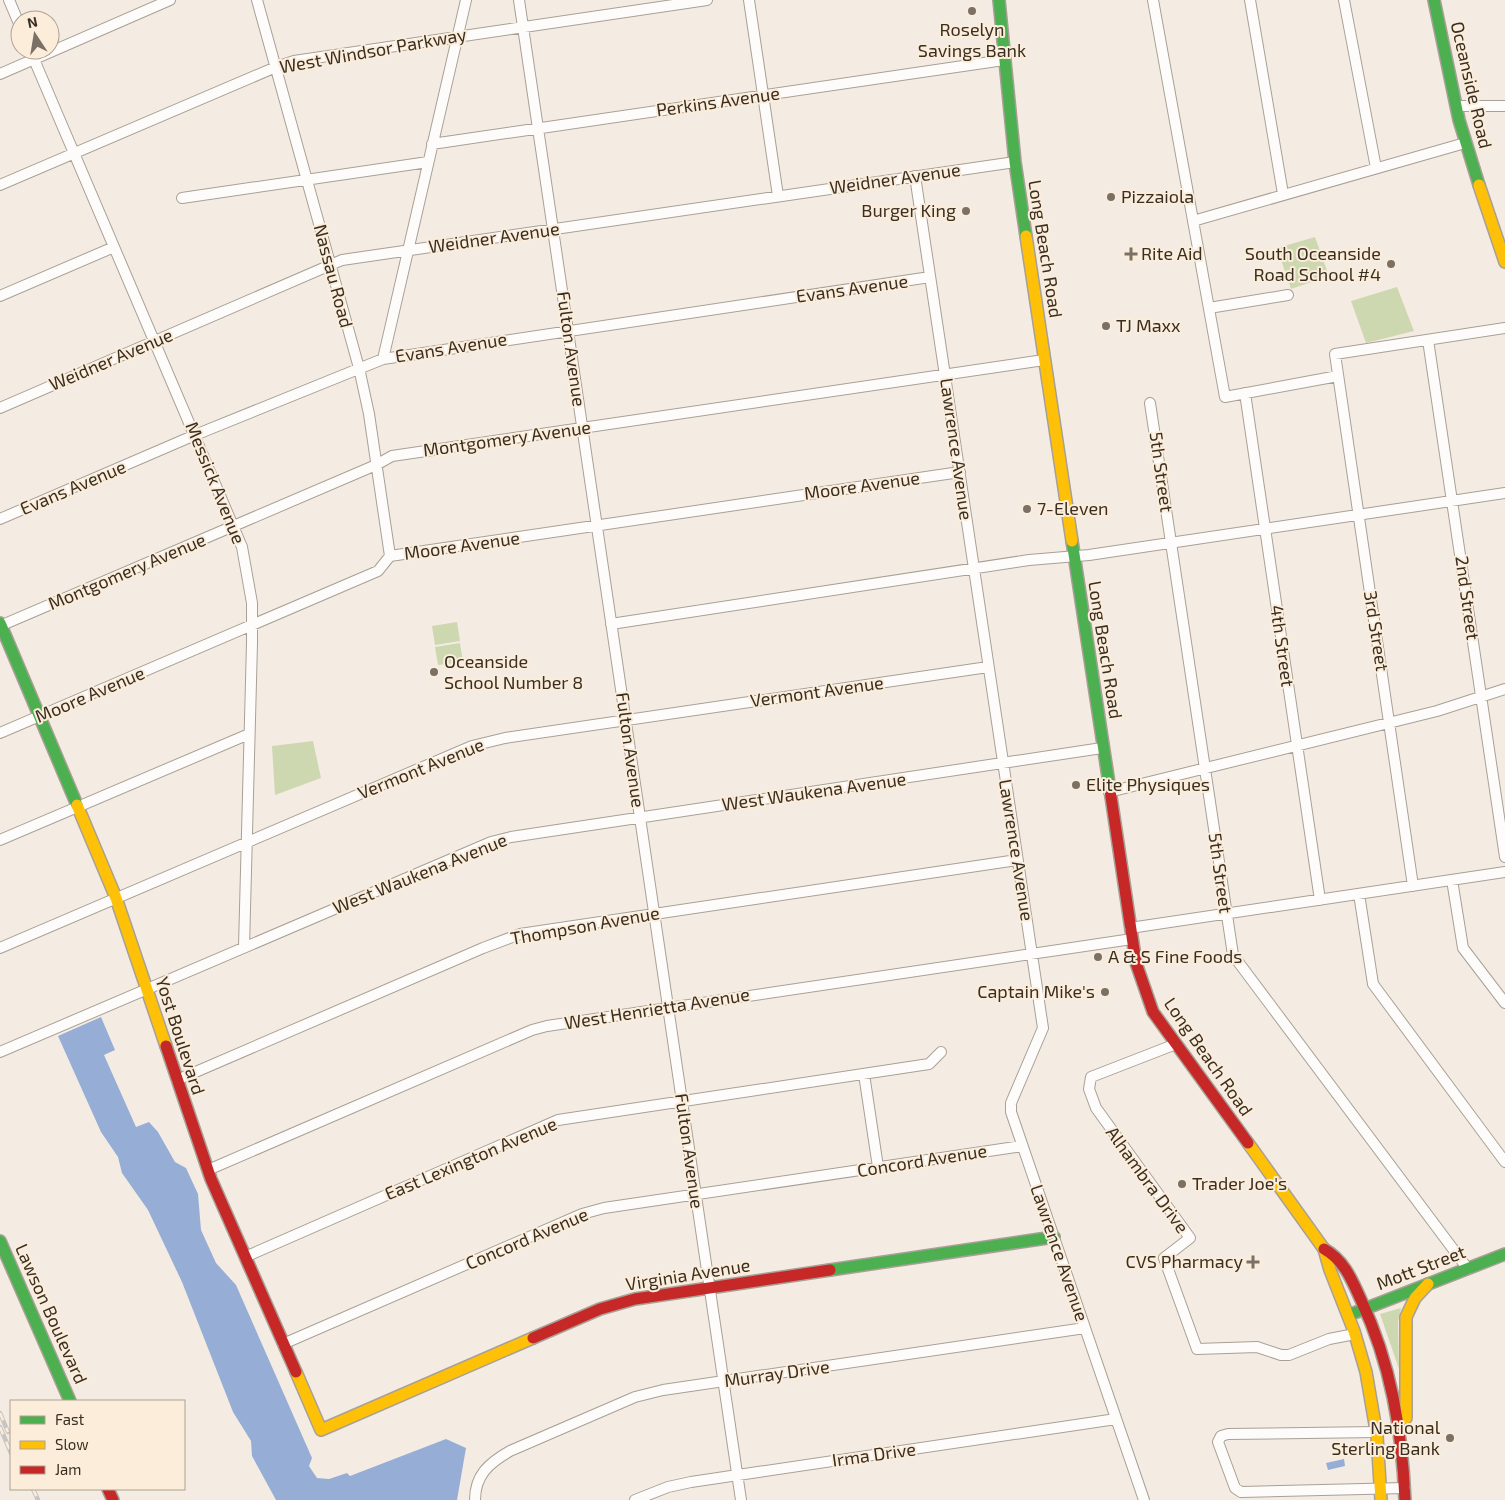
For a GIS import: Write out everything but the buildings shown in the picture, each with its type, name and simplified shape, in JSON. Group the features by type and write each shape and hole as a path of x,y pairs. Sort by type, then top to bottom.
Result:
{"main road":[{"name":"Long Beach Road","path":"999,0 1015,162 1102,748 1136,963 1153,1012 1324,1249 1328,1269 1349,1315 1355,1334 1373,1405 1377,1432 1381,1495"},
{"name":"Oceanside Road","path":"1434,0 1465,143 1505,262"},
{"name":"Yost Boulevard","path":"0,625 79,807 116,898 208,1170 282,1344 321,1430 348,1418"},
{"name":"Virginia Avenue","path":"348,1418 600,1309 635,1299 1054,1237"},
{"name":"Lawson Boulevard","path":"0,1242 70,1400"},
{"name":"Long Beach Road","path":"1324,1249 1336,1255 1342,1263 1366,1308 1381,1348 1393,1389 1404,1456 1405,1494"},
{"name":"Mott Street","path":"1349,1315 1505,1254"},
{"path":"1404,1456 1406,1416 1405,1327 1411,1304 1428,1284"}],"street":[{"path":"60,44 170,0"},
{"name":"Nassau Road","path":"257,0 359,368 369,414 390,556"},
{"path":"383,359 466,0"},
{"name":"Fulton Avenue","path":"519,0 741,1500"},
{"name":"West Windsor Parkway","path":"0,185 276,66 294,61 707,0"},
{"path":"749,0 778,196"},
{"path":"1153,0 1225,397 1338,376"},
{"path":"1250,0 1283,194"},
{"path":"1344,0 1376,168"},
{"path":"0,74 24,60"},
{"name":"Messick Avenue","path":"34,60 196,435 242,547 248,574 251,626 244,947"},
{"name":"Perkins Avenue","path":"432,144 1004,60"},
{"path":"1456,106 1505,106"},
{"path":"1193,221 1465,143"},
{"path":"182,198 428,162"},
{"name":"Weidner Avenue","path":"0,408 342,260 1015,162"},
{"name":"Lawrence Avenue","path":"916,176 1043,1028 1010,1104 1011,1112 1144,1500"},
{"path":"0,296 114,247"},
{"name":"Evans Avenue","path":"0,519 196,435 383,359 930,277"},
{"path":"1209,308 1288,295"},
{"path":"1428,340 1505,328"},
{"name":"3rd Street","path":"1413,886 1335,354 1428,340"},
{"name":"2nd Street","path":"1428,340 1505,857"},
{"name":"Montgomery Avenue","path":"0,625 376,465 392,456 1044,360"},
{"name":"4th Street","path":"1245,393 1320,900"},
{"name":"5th Street","path":"1150,403 1233,955 1468,1269"},
{"name":"Moore Avenue","path":"0,733 378,571 390,556 960,472"},
{"path":"611,624 974,568 1074,556 1505,493"},
{"name":"Vermont Avenue","path":"0,948 472,746 505,738 988,667"},
{"path":"1109,792 1390,722 1505,689"},
{"path":"0,840 249,734"},
{"name":"West Waukena Avenue","path":"0,1052 491,842 511,837 1102,748"},
{"name":"Thompson Avenue","path":"177,1080 509,938 546,929 1017,860"},
{"name":"West Henrietta Avenue","path":"208,1170 532,1030 668,1007 1032,953 1226,914 1505,872"},
{"path":"1452,880 1463,948 1505,1004"},
{"path":"1358,894 1373,984 1505,1162"},
{"name":"Alhambra Drive","path":"1176,1044 1090,1077 1089,1089 1096,1108 1190,1238 1164,1258 1197,1349 1257,1347 1281,1355 1289,1355 1329,1339 1355,1334"},
{"name":"East Lexington Avenue","path":"244,1257 558,1120 928,1064 941,1052"},
{"path":"864,1074 878,1167"},
{"name":"Concord Avenue","path":"282,1344 582,1214 604,1208 1022,1146"},
{"name":"Murray Drive","path":"475,1500 479,1479 484,1469 493,1461 510,1451 635,1397 1085,1328"},
{"name":"Irma Drive","path":"635,1500 668,1487 737,1475 1116,1419"},
{"path":"1377,1432 1228,1434 1221,1436 1218,1442 1235,1488 1241,1492 1405,1494"}],"green space":[{"path":"1315,237 1329,276 1291,289 1277,248"},
{"path":"1397,287 1414,331 1366,343 1351,301"},
{"path":"457,622 460,641 435,645 432,626"},
{"path":"460,643 463,662 438,665 435,647"},
{"path":"313,741 321,778 275,795 272,746"},
{"path":"1401,1308 1398,1322 1399,1369 1380,1314"}],"water":[{"path":"101,1017 115,1050 104,1055 136,1127 149,1122 158,1132 175,1162 186,1168 198,1194 201,1230 216,1263 236,1285 312,1458 309,1466 317,1478 329,1479 347,1473 350,1476 446,1439 466,1448 457,1500 276,1500 252,1456 251,1441 233,1412 182,1282 148,1210 122,1173 118,1157 101,1132 58,1036"},
{"path":"1344,1459 1345,1466 1328,1470 1326,1463"}],"railway":[{"path":"0,1413 8,1432"},
{"path":"0,1427 10,1451"},
{"path":"33,1490 38,1500"}],"traffic: fast":[{"path":"999,0 1015,162 1026,236"},
{"path":"1434,0 1459,120 1479,185"},
{"path":"1072,541 1110,790"},
{"path":"0,623 77,805"},
{"path":"830,1270 1054,1237"},
{"path":"0,1241 70,1400"},
{"path":"1349,1315 1505,1254"}],"traffic: slow":[{"path":"1479,185 1505,262"},
{"path":"1026,236 1072,541"},
{"path":"77,805 116,898 166,1046"},
{"path":"1248,1143 1324,1249 1330,1270 1354,1331 1366,1372 1377,1436 1381,1500"},
{"path":"1406,1418 1406,1317 1415,1298 1428,1284"},
{"path":"296,1372 321,1430 533,1338"}],"traffic: jam":[{"path":"1110,790 1136,963 1153,1012 1248,1143"},
{"path":"166,1046 211,1179 296,1372"},
{"path":"1324,1249 1337,1259 1351,1278 1380,1348 1398,1423 1405,1500"},
{"path":"533,1338 600,1309 635,1299 830,1270"},
{"path":"108,1490 113,1500"}],"place":[{"name":"Roselyn Savings Bank","path":"972,11"},
{"name":"Pizzaiola","path":"1111,197"},
{"name":"Burger King","path":"966,211"},
{"name":"Rite Aid","path":"1131,254"},
{"name":"South Oceanside Road School #4","path":"1391,264"},
{"name":"TJ Maxx","path":"1106,326"},
{"name":"7-Eleven","path":"1027,509"},
{"name":"Oceanside School Number 8","path":"434,672"},
{"name":"Elite Physiques","path":"1076,785"},
{"name":"A & S Fine Foods","path":"1098,957"},
{"name":"Captain Mike's","path":"1105,992"},
{"name":"Trader Joe's","path":"1182,1184"},
{"name":"CVS Pharmacy","path":"1253,1262"},
{"name":"National Sterling Bank","path":"1450,1438"}]}
